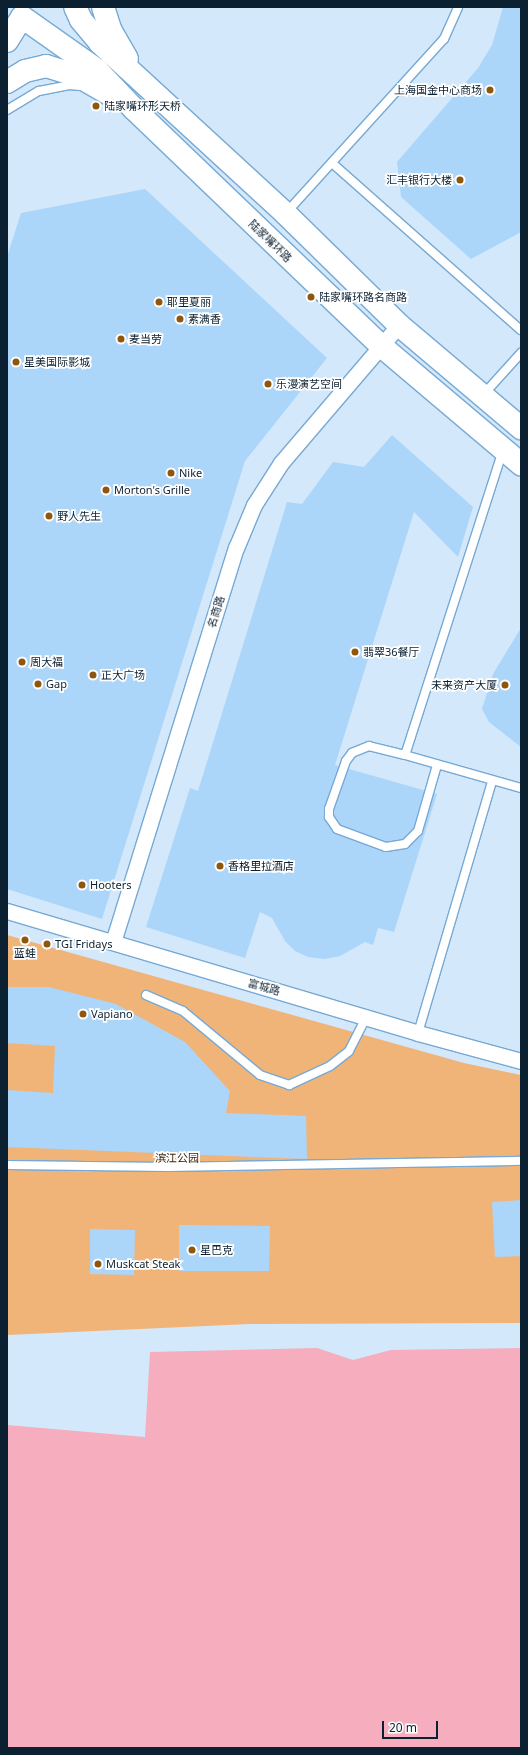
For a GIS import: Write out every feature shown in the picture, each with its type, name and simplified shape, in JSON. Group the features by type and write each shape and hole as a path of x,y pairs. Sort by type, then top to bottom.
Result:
{"main road":[{"path":"75,7 81,20 100,43 286,214 399,324 521,428"},
{"path":"103,7 111,31 139,79"},
{"path":"7,41 20,17"},
{"name":"陆家嘴环路","path":"20,17 97,70 134,109 380,345 521,464"},
{"path":"7,82 25,71 46,66 78,76 134,109"}],"street":[{"name":"名商路","path":"114,942 236,548 254,505 281,463 399,324"},
{"name":"富城路","path":"7,911 418,1033 521,1060"}],"lane":[{"path":"286,214 444,39 458,7"},
{"path":"7,110 38,90 69,85 98,88"},
{"path":"332,163 521,330"},
{"path":"483,396 521,353"},
{"path":"405,755 503,450"},
{"path":"437,765 418,832 405,844 386,847 337,829 329,817 329,808 346,761 352,753 369,746 521,788"},
{"path":"418,1033 492,781"},
{"path":"146,995 183,1011 260,1075 289,1086 330,1066 349,1051 366,1017"},
{"path":"7,1165 168,1167 521,1161"}],"green space":[{"name":"滨江公园","path":"7,935 464,1063 521,1075 521,1323 250,1324 7,1335"}],"shaded area":[{"path":"317,1348 353,1360 391,1350 521,1348 521,1748 7,1748 7,1425 145,1437 150,1352"}],"building":[{"name":"汇丰银行大楼","path":"503,7 521,7 521,232 471,259 401,197 397,162 478,68 492,45"},
{"name":"正大广场","path":"145,189 327,358 245,461 102,919 7,889 7,257 21,213"},
{"path":"392,435 473,507 458,557 414,512 335,765 437,794 394,932 378,928 373,945 365,942 340,956 324,959 308,957 295,951 285,941 272,918 260,912 245,958 146,927 190,788 198,791 287,502 302,504 333,462 364,467"},
{"name":"未来资产大厦","path":"521,628 521,747 489,722 482,709 493,674"},
{"path":"7,987 49,987 116,1004 185,1042 230,1091 226,1113 306,1116 307,1159 7,1147 7,1090 53,1093 55,1046 7,1043"},
{"path":"521,1200 521,1256 495,1257 492,1202"},
{"path":"179,1225 270,1226 269,1271 179,1271"},
{"path":"90,1229 135,1230 134,1275 90,1274"}],"place":[{"name":"上海国金中心商场","path":"490,90"},
{"name":"陆家嘴环形天桥","path":"96,106"},
{"name":"汇丰银行大楼","path":"460,180"},
{"name":"陆家嘴环路名商路","path":"311,297"},
{"name":"耶里夏丽","path":"159,302"},
{"name":"素满香","path":"180,319"},
{"name":"麦当劳","path":"121,339"},
{"name":"星美国际影城","path":"16,362"},
{"name":"乐漫演艺空间","path":"268,384"},
{"name":"Nike","path":"171,473"},
{"name":"Morton's Grille","path":"106,490"},
{"name":"野人先生","path":"49,516"},
{"name":"翡翠36餐厅","path":"355,652"},
{"name":"周大福","path":"22,662"},
{"name":"正大广场","path":"93,675"},
{"name":"Gap","path":"38,684"},
{"name":"未来资产大厦","path":"505,685"},
{"name":"香格里拉酒店","path":"220,866"},
{"name":"Hooters","path":"82,885"},
{"name":"蓝蛙","path":"25,940"},
{"name":"TGI Fridays","path":"47,944"},
{"name":"Vapiano","path":"83,1014"},
{"name":"星巴克","path":"192,1250"},
{"name":"Muskcat Steak","path":"98,1264"}]}
